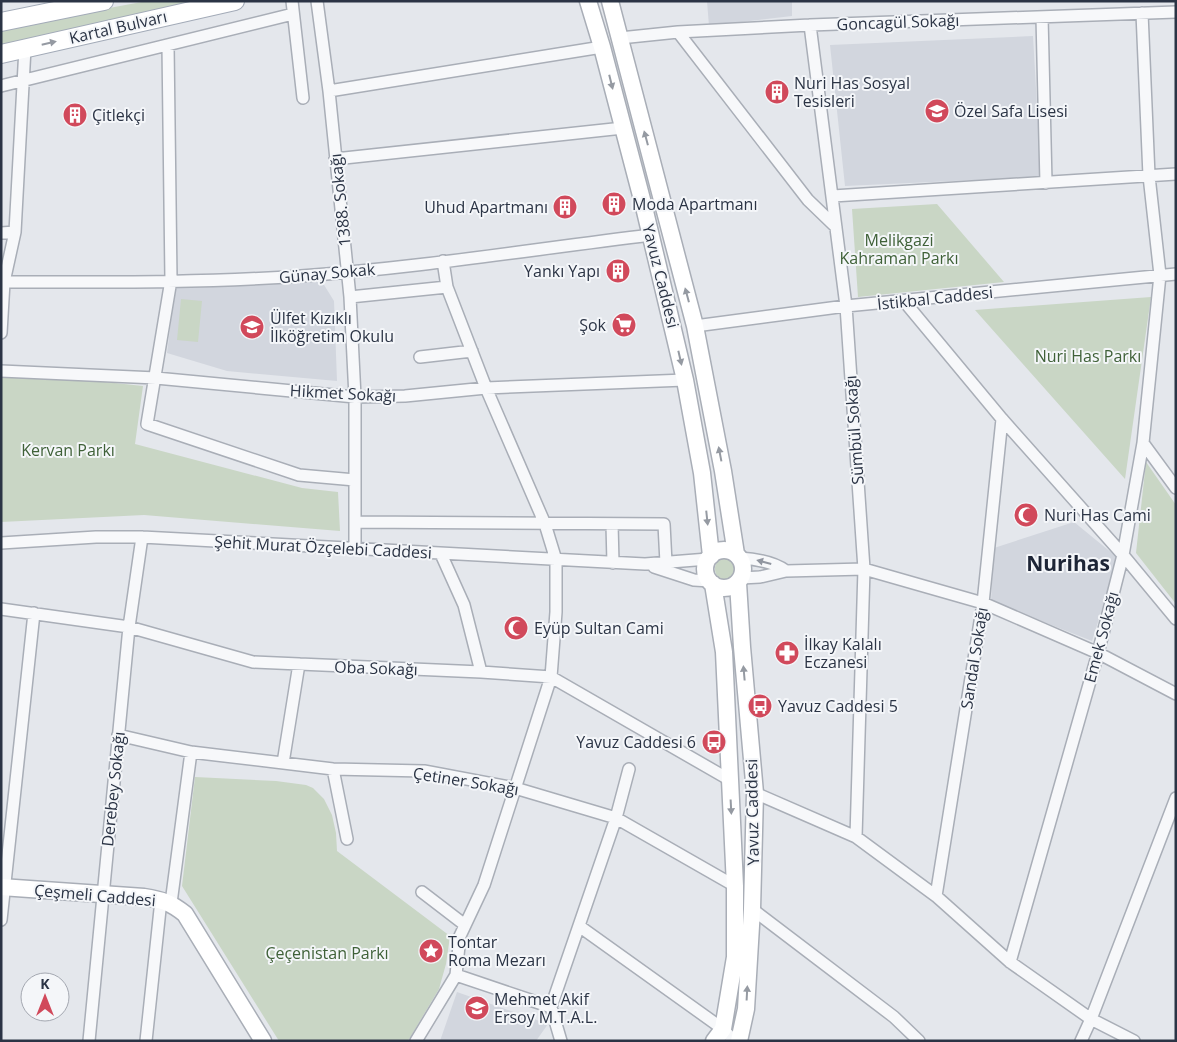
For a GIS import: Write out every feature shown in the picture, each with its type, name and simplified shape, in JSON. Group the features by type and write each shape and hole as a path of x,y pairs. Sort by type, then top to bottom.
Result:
{"main road":[{"name":"Kartal Bulvarı","path":"1,22 104,1"},
{"name":"Kartal Bulvarı","path":"1,54 235,1"}],"street":[{"path":"292,1 303,98"},
{"name":"1388. Sokağı","path":"318,1 350,297 355,397 355,548"},
{"name":"Yavuz Caddesi","path":"588,1 602,47 651,235 685,380 702,473 710,557"},
{"name":"Yavuz Caddesi","path":"610,1 695,326 738,556"},
{"name":"Goncagül Sokağı","path":"620,38 678,32 810,25 1176,12"},
{"name":"Emek Sokağı","path":"1010,962 1098,653 1123,555 1143,443 1160,276 1149,176 1142,13"},
{"path":"1,86 294,14"},
{"path":"1042,17 1046,183"},
{"name":"Sümbül Sokağı","path":"810,25 846,306 864,569 856,837"},
{"path":"678,32 808,200 836,227"},
{"path":"168,45 171,280 147,424 299,475 356,480"},
{"path":"329,91 602,47"},
{"path":"1,333 3,282 16,232 25,48"},
{"path":"335,159 623,128"},
{"path":"833,196 1176,174"},
{"path":"1,233 16,232"},
{"name":"Günay Sokak","path":"3,282 261,278 348,272 651,235"},
{"path":"416,1041 456,975 460,936 484,885 552,677 556,612 556,560 545,524 486,388 447,287 443,261"},
{"name":"İstikbal Caddesi","path":"695,326 846,306 1176,274"},
{"path":"350,297 447,287"},
{"path":"904,301 1002,419 1123,555 1176,619"},
{"path":"420,357 472,351"},
{"name":"Hikmet Sokağı","path":"1,370 156,378 355,397 413,396 486,388 685,380"},
{"name":"Sandal Sokağı","path":"936,896 983,603 1002,419"},
{"path":"1143,443 1176,488"},
{"path":"356,522 664,524 666,563"},
{"path":"612,524 614,563"},
{"name":"Şehit Murat Özçelebi Caddesi","path":"1,543 96,537 142,537 614,563 666,563 710,557"},
{"name":"Derebey Sokağı","path":"89,1041 118,734 142,537"},
{"path":"786,571 780,566 738,556 726,550 715,552 710,557 705,568 711,583 723,588 728,588 739,580 786,571 864,569 983,603 1098,653 1176,694"},
{"path":"441,554 464,605 481,672"},
{"path":"738,556 743,568 739,580"},
{"name":"Şehit Murat Özçelebi Caddesi","path":"645,564 694,580 711,583"},
{"name":"Yavuz Caddesi","path":"739,580 742,647 755,794 752,909 746,1009 740,1041"},
{"name":"Yavuz Caddesi","path":"711,583 724,652 735,886 735,957 718,1035"},
{"name":"Oba Sokağı","path":"1,609 130,627 253,662 552,677 730,780"},
{"path":"1,920 34,613"},
{"path":"283,763 299,664"},
{"name":"Çetiner Sokağı","path":"118,734 191,752 333,769 424,772 515,788 616,818 735,886"},
{"path":"146,1041 166,901 191,752"},
{"path":"333,769 347,839"},
{"path":"561,1041 552,1007 616,818 629,770"},
{"path":"755,794 856,837 936,896 1010,962 1091,1019 1134,1041"},
{"path":"1080,1041 1091,1019 1176,798"},
{"name":"Çeşmeli Caddesi","path":"3,888 102,894 166,901 185,914 263,1041"},
{"path":"422,892 465,925"},
{"path":"752,909 894,1017 919,1041"},
{"path":"579,926 718,1035 734,1041"},
{"path":"456,975 552,1007"}],"shaded area":[{"path":"707,1 792,1 792,16 709,26"},
{"name":"Özel Safa Lisesi","path":"1033,36 1041,177 845,186 830,45"},
{"name":"Ülfet Kızıklı İlköğretim Okulu","path":"321,280 334,301 337,381 227,371 167,353 175,288"},
{"path":"1074,522 1118,558 1092,641 991,601 994,548"},
{"name":"Mehmet Akif Ersoy M.T.A.L.","path":"457,992 548,1024 536,1041 440,1041"}],"green space":[{"path":"147,1 196,1 1,45 1,28"},
{"name":"Melikgazi Kahraman Parkı","path":"937,204 1004,282 858,297 852,209"},
{"name":"Nuri Has Parkı","path":"1151,297 1125,479 975,310"},
{"path":"181,299 202,301 198,342 177,340"},
{"name":"Kervan Parkı","path":"1,371 143,386 135,444 302,488 338,492 340,531 144,515 1,522"},
{"path":"1146,462 1176,505 1176,604 1136,553"},
{"path":"727,557 732,558 738,564 738,574 732,580 727,581 722,580 716,574 715,569 716,564 722,558"},
{"name":"Çeçenistan Parkı","path":"195,777 276,781 306,785 313,788 324,799 332,815 337,851 450,936 446,964 439,989 408,1041 279,1041 182,886"}],"place":[{"name":"Nuri Has Sosyal Tesisleri","path":"777,92"},
{"name":"Özel Safa Lisesi","path":"937,111"},
{"name":"Çitlekçi","path":"75,115"},
{"name":"Moda Apartmanı","path":"614,204"},
{"name":"Uhud Apartmanı","path":"565,207"},
{"name":"Yankı Yapı","path":"618,271"},
{"name":"Şok","path":"624,325"},
{"name":"Ülfet Kızıklı İlköğretim Okulu","path":"252,327"},
{"name":"Nuri Has Cami","path":"1026,515"},
{"name":"Eyüp Sultan Cami","path":"516,628"},
{"name":"İlkay Kalalı Eczanesi","path":"787,653"},
{"name":"Yavuz Caddesi 5","path":"760,706"},
{"name":"Yavuz Caddesi 6","path":"714,742"},
{"name":"Tontar Roma Mezarı","path":"431,951"},
{"name":"Mehmet Akif Ersoy M.T.A.L.","path":"477,1008"}],"district":[{"name":"Nurihas","path":"1068,563"}]}
